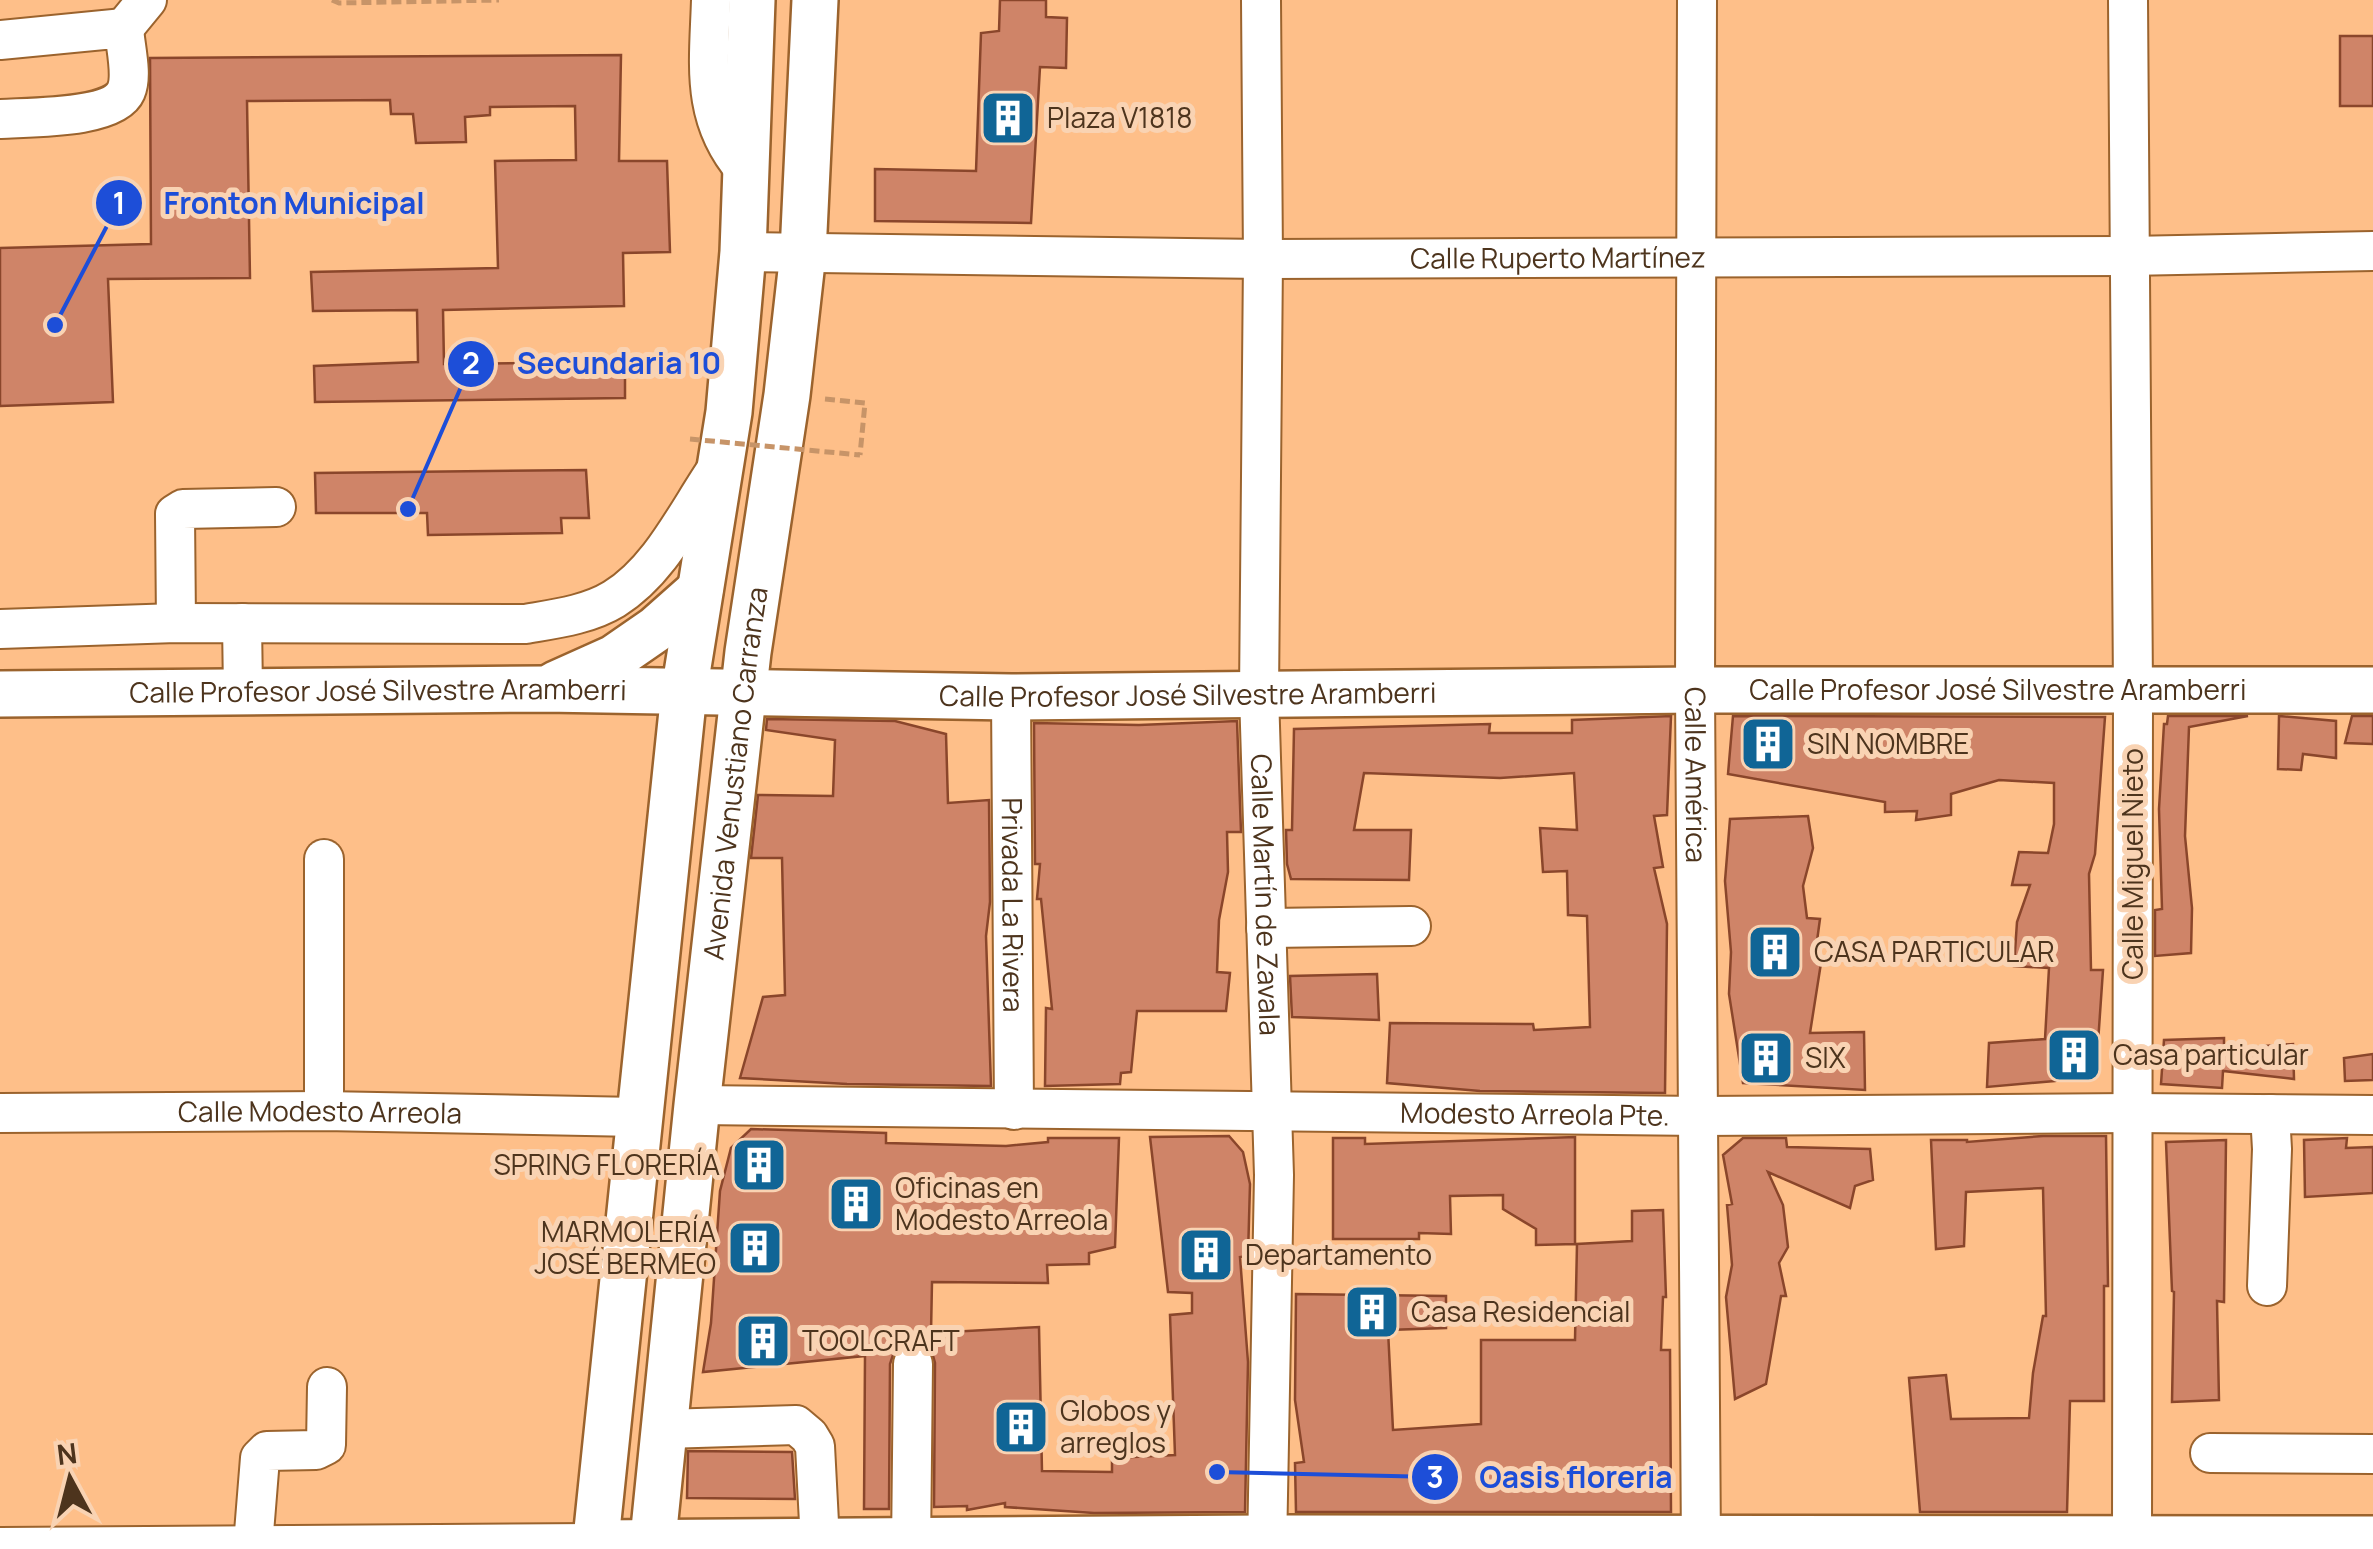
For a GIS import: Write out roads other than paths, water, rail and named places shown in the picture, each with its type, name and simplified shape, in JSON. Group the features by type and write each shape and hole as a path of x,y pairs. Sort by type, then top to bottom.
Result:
{"main road":[{"name":"Avenida Venustiano Carranza","path":"595,1546 684,692 700,590 706,450 729,412 743,252 752,0"},
{"name":"Avenida Venustiano Carranza","path":"652,1546 744,693 803,253 814,0"},
{"path":"545,688 614,658 656,629 700,590"},
{"name":"Calle Profesor José Silvestre Aramberri","path":"0,694 545,688 1011,697 1695,690 2373,690"},
{"path":"595,1546 820,1542 2132,1545 2373,1539"}],"street":[{"path":"710,0 712,109 728,150 745,170"},
{"name":"Calle Martín de Zavala","path":"1260,0 1263,259 1259,694 1274,1175 1266,1544"},
{"name":"Calle América","path":"1697,0 1695,690 1701,1545"},
{"name":"Calle Miguel Nieto","path":"2128,0 2133,690 2132,1545"},
{"path":"0,40 135,14 128,88 119,102 91,112 0,119"},
{"name":"Calle Ruperto Martínez","path":"743,252 1263,259 2129,256 2373,251"},
{"path":"0,629 176,622 525,624 592,609 612,601 645,576 706,450"},
{"path":"176,622 175,514 183,509 276,508"},
{"path":"242,623 243,692"},
{"name":"Privada La Rivera","path":"1011,697 1014,1110"},
{"path":"324,859 324,1111"},
{"path":"1266,928 1411,926"},
{"name":"Modesto Arreola Pte.","path":"697,1105 1700,1116 2373,1115"},
{"name":"Calle Modesto Arreola","path":"0,1113 324,1111 638,1117"},
{"path":"2268,1286 2270,1114"},
{"path":"911,1545 913,1364"},
{"path":"254,1545 260,1458 266,1451 316,1450 326,1444 327,1387"},
{"path":"664,1429 796,1425 815,1446 820,1542"},
{"path":"2210,1453 2373,1454"},
{"path":"0,1547 595,1546"}],"place":[{"name":"Plaza V1818","path":"1008,118"},
{"name":"Fronton Municipal","path":"55,325"},
{"name":"Secundaria 10","path":"408,509"},
{"name":"SIN NOMBRE","path":"1768,744"},
{"name":"CASA PARTICULAR","path":"1775,952"},
{"name":"Casa particular","path":"2074,1055"},
{"name":"SIX","path":"1766,1058"},
{"name":"SPRING FLORERÍA","path":"759,1165"},
{"name":"Oficinas en Modesto Arreola","path":"856,1204"},
{"name":"MARMOLERÍA JOSÉ BERMEO","path":"755,1248"},
{"name":"Departamento","path":"1206,1255"},
{"name":"Casa Residencial","path":"1372,1312"},
{"name":"TOOLCRAFT","path":"763,1341"},
{"name":"Globos y arreglos","path":"1021,1427"},
{"name":"Oasis floreria","path":"1217,1472"}]}
